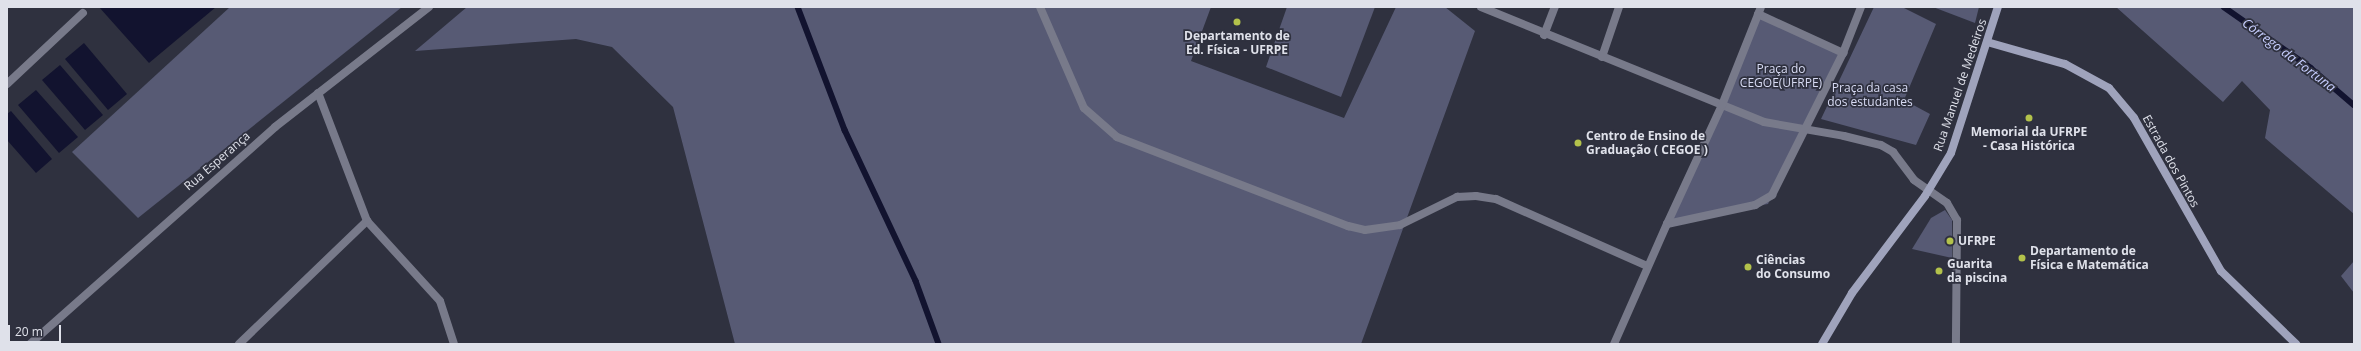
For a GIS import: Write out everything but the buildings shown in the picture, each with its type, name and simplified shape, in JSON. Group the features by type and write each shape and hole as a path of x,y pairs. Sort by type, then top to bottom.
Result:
{"street":[{"name":"Rua Manuel de Medeiros","path":"1822,344 1852,293 1929,190 1951,153 1998,7"},
{"name":"Estrada dos Pintos","path":"1987,42 2065,64 2110,88 2134,118 2221,271 2296,344"}],"lane":[{"name":"Rua Esperança","path":"30,344 153,232 318,93 429,7"},
{"path":"1040,7 1084,108 1117,137 1348,226 1365,230 1400,225 1457,197 1476,196 1496,199 1647,266"},
{"path":"1481,7 1544,35 1764,122 1807,129 1881,146 1892,152 1914,180 1947,203 1957,220 1956,344"},
{"path":"1544,35 1555,7"},
{"path":"1602,57 1619,7"},
{"path":"1667,224 1766,200 1776,189 1807,129 1843,53 1860,7"},
{"path":"1614,344 1647,266 1722,105 1759,11 1843,53"},
{"path":"7,84 83,13"},
{"path":"318,93 367,221 440,300 454,344"},
{"path":"239,344 367,221"}],"green space":[{"path":"230,7 402,7 138,218 72,152"},
{"path":"467,7 1211,7 1191,61 1344,118 1396,7 1445,7 1475,31 1361,344 735,344 673,107 612,47 576,39 415,51"},
{"path":"1287,7 1375,7 1341,97 1266,67"},
{"name":"Praça da casa dos estudantes","path":"1874,7 1902,7 1936,24 1904,100 1930,114 1916,145 1821,119"},
{"path":"1933,7 1979,7 1975,23"},
{"path":"2116,7 2354,7 2354,214 2265,138 2270,110 2242,81 2223,102"},
{"name":"Praça do CEGOE(UFRPE)","path":"1760,18 1840,54 1768,204 1667,221"},
{"path":"1945,210 1952,220 1952,258 1912,249 1931,218"},
{"path":"2354,261 2354,293 2341,276"}],"shaded area":[{"path":"99,7 216,7 149,63"},
{"path":"84,43 127,94 108,110 65,59"},
{"path":"60,65 103,115 85,130 42,80"},
{"path":"36,90 78,137 59,153 18,105"},
{"path":"11,111 52,159 36,173 7,140 7,114"}],"waterway":[{"path":"798,7 845,130 916,281 939,344"},
{"name":"Córrego da Fortuna","path":"2224,7 2311,68 2354,105"}],"place":[{"name":"Departamento de Ed. Física - UFRPE","path":"1237,22"},
{"name":"Memorial da UFRPE - Casa Histórica","path":"2029,118"},
{"name":"Centro de Ensino de Graduação ( CEGOE )","path":"1578,143"},
{"name":"UFRPE","path":"1950,241"},
{"name":"Departamento de Física e Matemática","path":"2022,258"},
{"name":"Ciências do Consumo","path":"1748,267"},
{"name":"Guarita da piscina","path":"1939,271"}]}
